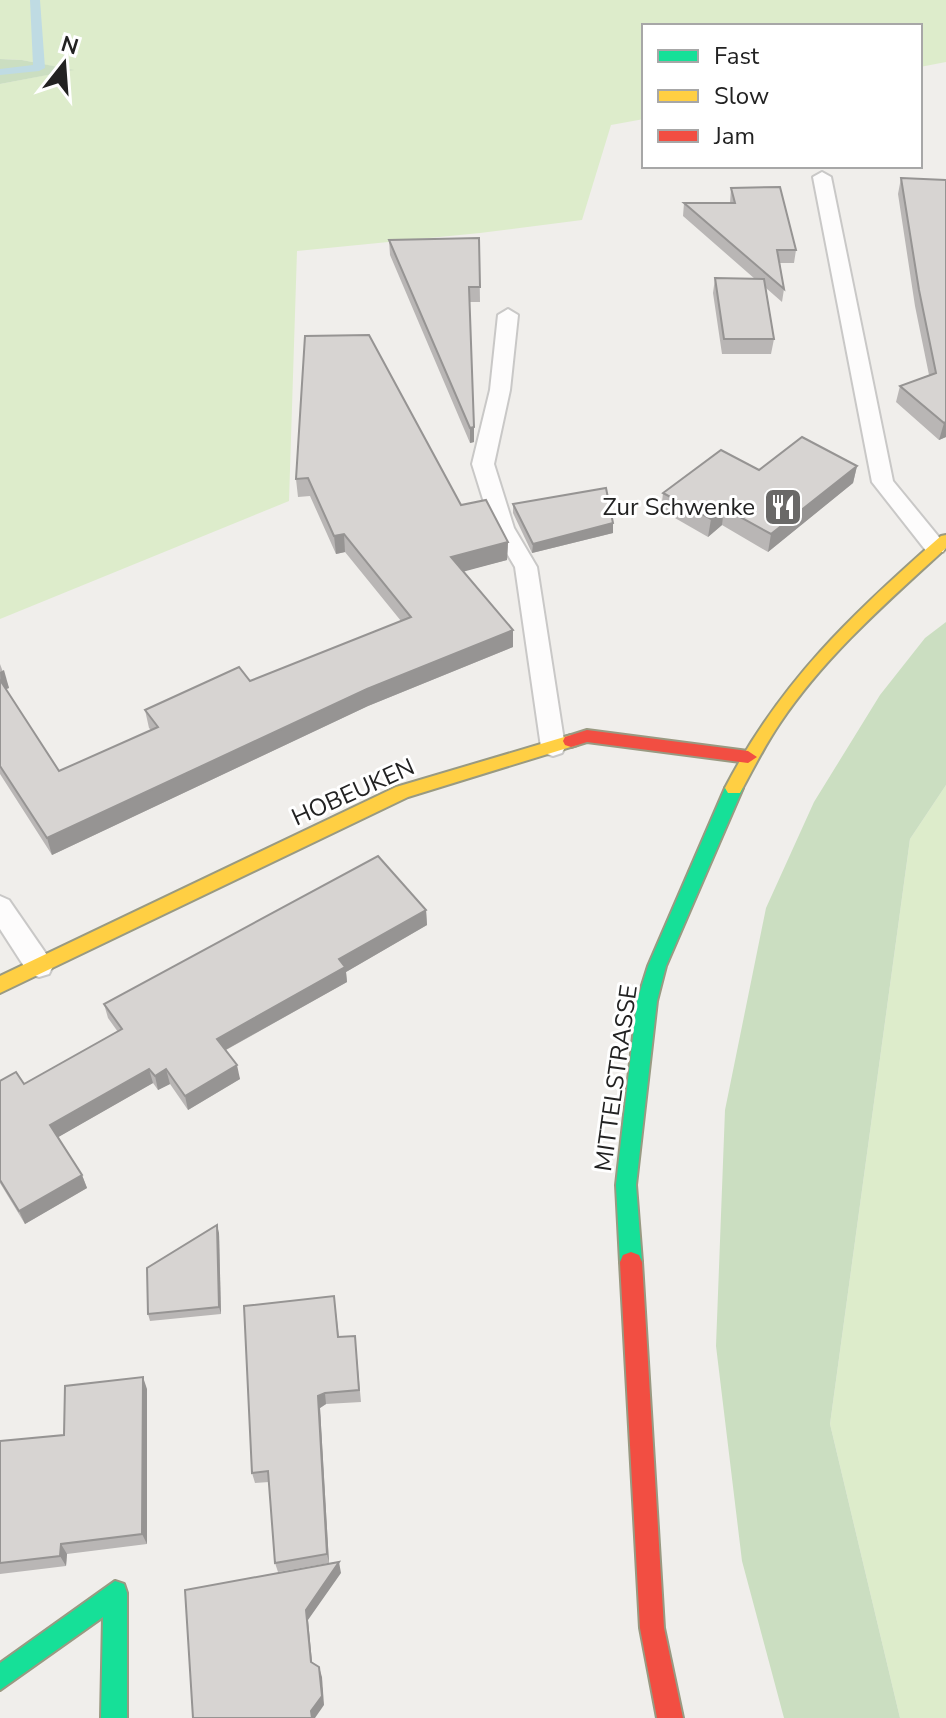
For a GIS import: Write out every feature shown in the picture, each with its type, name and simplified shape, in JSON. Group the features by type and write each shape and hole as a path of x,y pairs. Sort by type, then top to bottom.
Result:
{"main road":[{"name":"MITTELSTRASSE","path":"670,1718 652,1628 626,1185 647,1001 657,966 748,757 799,685 855,620 940,543"},
{"name":"HOBEUKEN","path":"0,985 402,792 587,736 748,757"},
{"path":"0,1678 115,1593 114,1718"}],"lane":[{"path":"822,177 883,482 940,543"},
{"path":"508,315 500,390 483,464 503,528 526,567 553,747"},
{"path":"0,907 39,966"}],"green space":[{"path":"0,0 946,0 946,62 922,67 922,24 642,24 642,119 611,125 582,220 297,251 289,501 0,619 0,84 72,70 0,59"},
{"path":"0,59 22,60 74,70 0,84"},
{"path":"946,622 946,785 910,839 830,1424 900,1718 784,1718 742,1561 716,1346 725,1110 766,908 814,802 880,695 925,638"},
{"path":"946,785 946,1718 900,1718 830,1424 910,839"}],"building":[{"path":"901,178 946,180 944,423 900,386 936,373"},
{"path":"780,187 796,250 777,250 784,289 684,203 735,203 731,188"},
{"path":"479,238 480,287 469,287 474,427 470,428 389,240"},
{"path":"715,278 764,279 774,339 724,339"},
{"path":"369,335 461,505 486,500 508,542 451,557 513,630 367,689 47,838 0,766 0,680 59,771 158,727 145,710 239,667 250,681 411,617 344,534 334,536 308,478 296,479 305,336"},
{"path":"802,437 857,466 771,534 724,508 711,519 663,493 721,450 759,470"},
{"path":"606,488 613,523 533,544 513,504"},
{"path":"378,856 426,910 339,959 345,967 217,1039 237,1065 185,1096 166,1069 155,1076 149,1069 50,1125 82,1175 19,1211 0,1180 0,1081 16,1072 24,1084 122,1029 104,1004"},
{"path":"217,1225 219,1307 148,1314 147,1268"},
{"path":"334,1296 338,1337 355,1336 359,1390 318,1396 327,1554 275,1563 268,1471 252,1473 244,1306"},
{"path":"143,1377 142,1534 61,1544 60,1556 0,1563 0,1441 64,1435 65,1386"},
{"path":"339,1562 306,1610 311,1662 319,1667 322,1696 311,1711 312,1718 193,1718 185,1590"}],"waterway":[{"path":"0,72 39,68 35,0"}],"traffic: fast":[{"path":"631,1262 626,1185 647,1001 657,966 734,788"},
{"path":"0,1678 115,1593 114,1718"}],"traffic: slow":[{"path":"734,788 753,751 799,684 855,623 946,540"},
{"path":"0,985 402,792 571,741"}],"traffic: jam":[{"path":"571,741 587,736 748,757"},
{"path":"631,1262 652,1628 670,1718"}],"place":[{"name":"Zur Schwenke","path":"783,507"}]}
